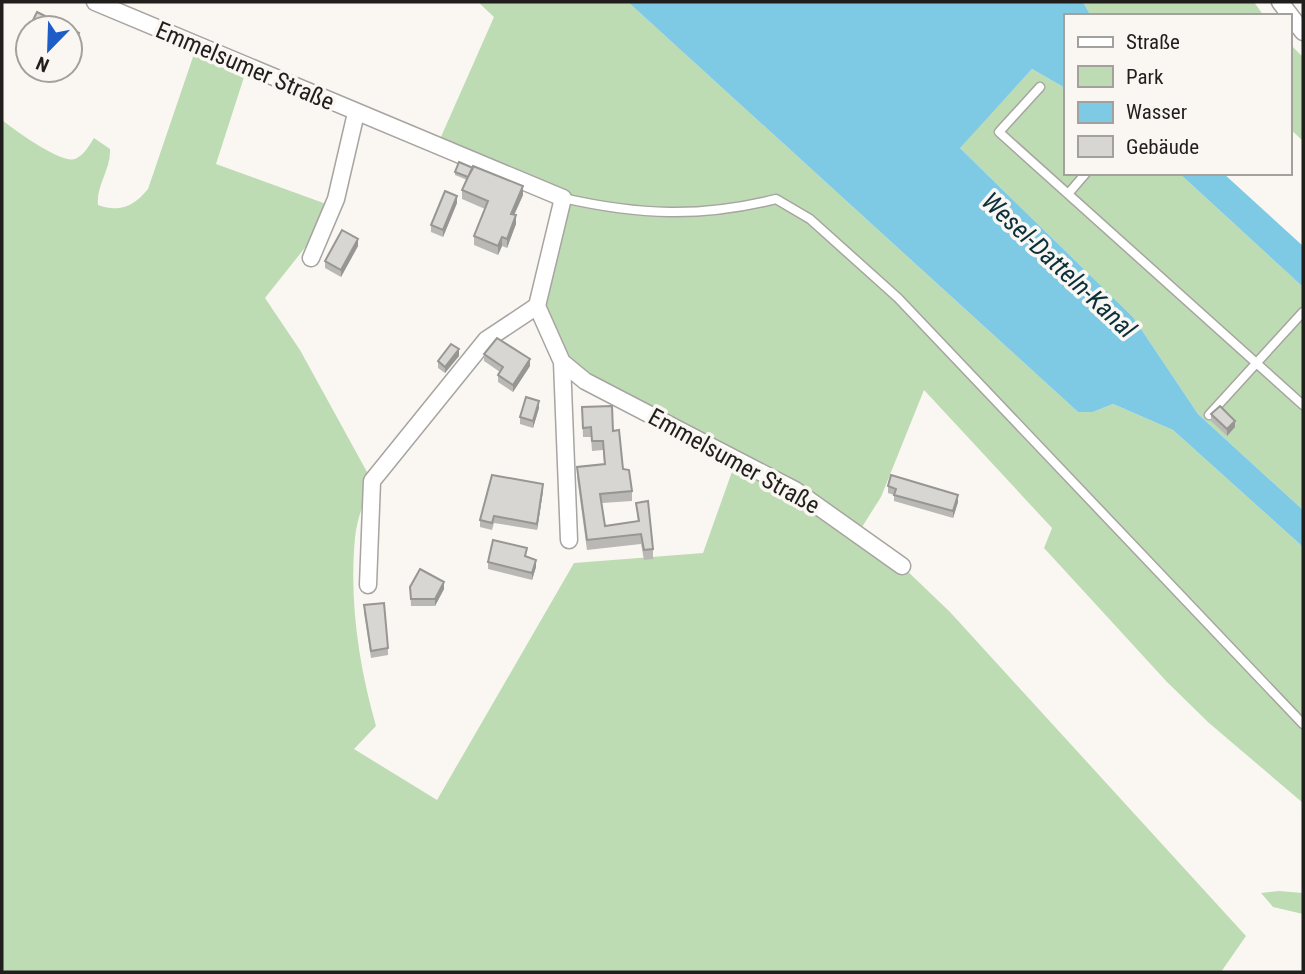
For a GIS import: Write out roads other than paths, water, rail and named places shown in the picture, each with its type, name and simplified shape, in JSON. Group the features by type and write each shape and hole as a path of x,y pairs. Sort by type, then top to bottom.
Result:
{"street":[{"name":"Emmelsumer Straße","path":"94,2 563,198"},
{"path":"1291,16 1303,32"},
{"name":"Emmelsumer Straße","path":"311,258 336,199 356,113"},
{"path":"368,585 372,481 486,340 537,306 563,198"},
{"name":"Emmelsumer Straße","path":"537,306 562,362 569,540"},
{"name":"Emmelsumer Straße","path":"562,362 585,381 795,491 902,566"}],"lane":[{"path":"1040,87 999,132 1303,405"},
{"path":"1068,194 1084,175"},
{"path":"563,198 616,210 674,214 738,209 776,199 810,219 898,298 1303,724"},
{"path":"1209,415 1303,312"}],"water":[{"name":"Wesel-Datteln-Kanal","path":"628,2 1083,2 1090,14 1064,14 1064,87 1032,69 960,148 1133,317 1198,414 1303,510 1303,547 1173,430 1113,404 1093,412 1078,412"},
{"path":"1181,175 1225,175 1303,246 1303,287"}]}
